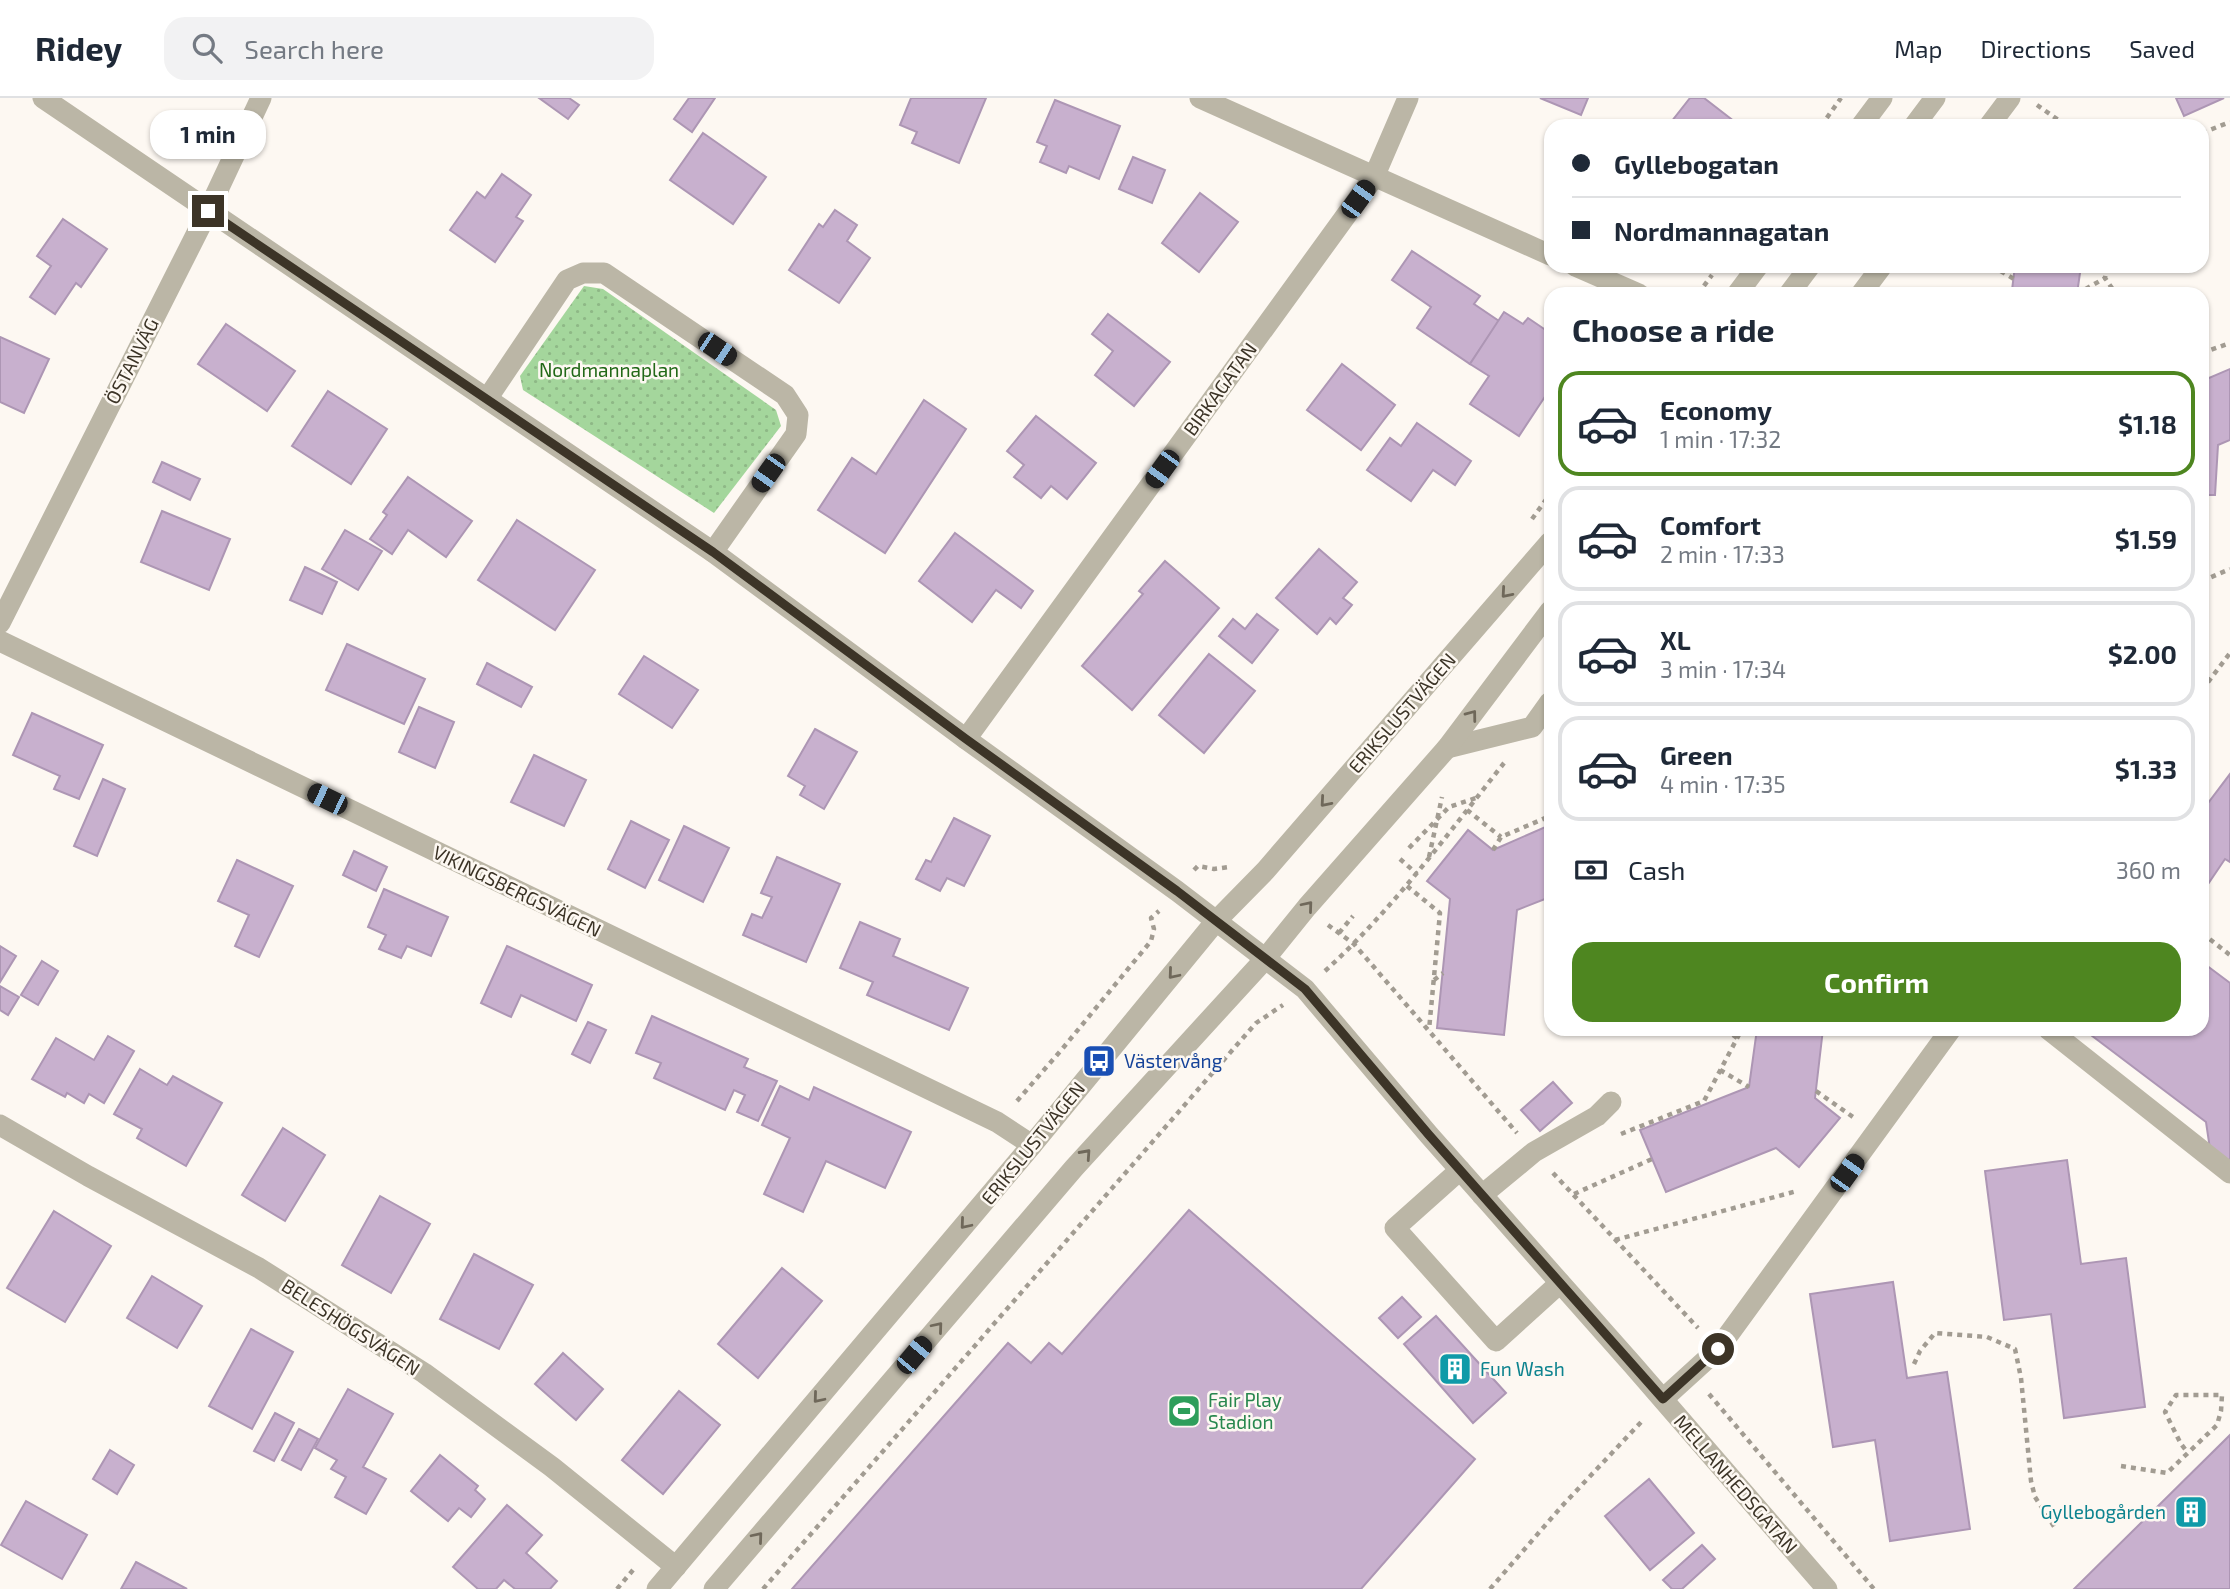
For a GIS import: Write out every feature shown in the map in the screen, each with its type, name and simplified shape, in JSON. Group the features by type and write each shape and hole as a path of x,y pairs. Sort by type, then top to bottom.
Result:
{"street":[{"name":"MELLANHEDSGATAN","path":"43,98 713,552 1305,989 1827,1589"},
{"name":"ÖSTANVÄG","path":"0,623 208,211 261,98"},
{"path":"1200,98 1544,252"},
{"name":"BIRKAGATAN","path":"966,739 1374,177 1408,98"},
{"path":"1866,119 1882,98"},
{"path":"1919,119 1935,98"},
{"path":"1994,119 2010,98"},
{"path":"488,399 567,281 583,273 604,273 785,395 798,415 796,434 713,552"},
{"path":"1592,273 1623,287"},
{"name":"ERIKSLUSTVÄGEN","path":"657,1589 1032,1145 1216,921 1266,870 1544,548"},
{"path":"714,1589 1074,1168 1265,959 1307,907 1447,748 1544,619"},
{"name":"VIKINGSBERGSVÄGEN","path":"0,641 998,1122 1032,1145"},
{"path":"1447,748 1532,727 1544,710"},
{"path":"1663,1399 1718,1349 1946,1036"},
{"path":"2057,1036 2230,1173"},
{"path":"1482,1195 1534,1152 1597,1116 1611,1102"},
{"name":"BELESHÖGSVÄGEN","path":"0,1125 88,1176 259,1268 424,1373 552,1467 676,1567"},
{"path":"1460,1170 1395,1228 1496,1341 1560,1283"}],"path":[{"path":"1826,119 1841,98"},
{"path":"2027,98 2057,119"},
{"path":"2209,130 2230,122"},
{"path":"1703,287 1714,273"},
{"path":"2004,273 2014,279"},
{"path":"2106,273 2105,278 2111,287"},
{"path":"2089,287 2105,278"},
{"path":"2209,351 2230,343"},
{"path":"2209,578 2230,569"},
{"path":"2209,682 2230,653"},
{"path":"763,1589 1256,1023 1305,989 1354,944 1407,886 1532,727"},
{"path":"1409,848 1449,807 1476,798"},
{"path":"1467,810 1501,837"},
{"path":"1493,850 1501,837 1544,819"},
{"path":"1400,859 1417,874"},
{"path":"1407,886 1440,913 1429,1031"},
{"path":"1339,933 1353,916"},
{"path":"2209,938 2230,955"},
{"path":"998,1122 1151,942"},
{"path":"1434,980 1443,973"},
{"path":"1618,1135 1703,1103 1737,1038 1734,1036"},
{"path":"1720,1070 1749,1087"},
{"path":"1816,1091 1855,1118"},
{"path":"1574,1194 1652,1159"},
{"path":"1615,1240 1843,1179"},
{"path":"1914,1364 1920,1351 1935,1333 1987,1337 2015,1349 2021,1378 2031,1481 2035,1497 2054,1528"},
{"path":"1691,1373 1874,1589"},
{"path":"2120,1465 2167,1473 2188,1453 2217,1424 2222,1395 2176,1395 2165,1412 2188,1453"},
{"path":"1490,1589 1663,1399"},
{"path":"617,1589 652,1548"}],"green space":[{"name":"Nordmannaplan","path":"584,286 603,289 776,410 781,426 714,513 523,390 520,376"}],"building":[{"path":"539,98 569,98 579,105 568,119"},
{"path":"689,98 715,98 692,132 674,119"},
{"path":"911,98 986,98 959,163 912,143 917,132 900,125"},
{"path":"1540,98 1588,98 1581,115"},
{"path":"1690,98 1704,98 1731,119 1674,119"},
{"path":"2176,98 2224,98 2184,116"},
{"path":"1055,100 1120,126 1099,179 1069,166 1066,173 1040,162 1047,146 1037,142"},
{"path":"703,133 766,177 733,224 670,180"},
{"path":"1133,157 1165,170 1152,203 1119,189"},
{"path":"502,174 531,195 516,217 523,221 495,262 450,230 477,192 485,198"},
{"path":"1200,193 1238,222 1199,272 1162,243"},
{"path":"835,210 857,225 847,241 870,258 839,303 789,270 819,224 823,227"},
{"path":"63,219 107,249 81,287 76,283 55,314 30,297 51,266 37,256"},
{"path":"1412,251 1480,296 1474,304 1499,321 1470,364 1417,328 1431,307 1392,280"},
{"path":"2014,273 2080,273 2078,287 2012,287"},
{"path":"1504,312 1523,324 1528,318 1544,329 1544,398 1519,436 1470,404 1489,376 1470,364"},
{"path":"1108,314 1170,362 1134,406 1095,375 1113,351 1092,334"},
{"path":"226,324 295,371 267,411 198,364"},
{"path":"0,337 49,359 24,413 0,402"},
{"path":"1342,364 1395,405 1361,450 1307,410"},
{"path":"2230,369 2230,440 2218,445 2215,495 2209,495 2209,378"},
{"path":"328,391 387,429 351,484 292,446"},
{"path":"924,400 966,429 885,553 818,510 852,458 876,474"},
{"path":"1036,416 1096,463 1067,499 1051,486 1041,498 1014,477 1024,465 1007,451"},
{"path":"1417,423 1471,461 1455,485 1433,470 1411,501 1367,470 1390,438 1401,446"},
{"path":"162,462 200,479 190,500 153,482"},
{"path":"408,477 472,521 446,557 408,530 392,554 370,539 387,515 383,512"},
{"path":"162,511 230,539 209,590 141,562"},
{"path":"517,520 595,570 555,630 478,580"},
{"path":"345,530 382,551 358,590 322,569"},
{"path":"955,533 1033,591 1021,608 996,590 972,622 919,581"},
{"path":"1319,549 1357,582 1343,598 1352,605 1336,624 1330,618 1317,634 1276,598"},
{"path":"1165,561 1219,608 1132,710 1082,666 1143,594 1139,591"},
{"path":"305,567 337,582 322,614 290,600"},
{"path":"1257,614 1278,630 1252,663 1219,636 1233,619 1245,629"},
{"path":"347,644 425,679 404,724 326,690"},
{"path":"1209,654 1255,691 1204,753 1159,715"},
{"path":"644,656 698,690 672,728 619,694"},
{"path":"487,663 532,687 521,707 477,684"},
{"path":"419,707 454,722 435,768 399,752"},
{"path":"32,713 103,745 79,799 54,789 60,776 13,755"},
{"path":"815,729 857,752 824,809 800,795 805,786 788,776"},
{"path":"534,755 586,780 564,826 511,802"},
{"path":"2230,774 2230,862 2225,859 2209,883 2209,802"},
{"path":"103,779 125,789 97,856 74,846"},
{"path":"954,818 990,836 964,886 947,878 940,891 916,879 926,860 931,862"},
{"path":"631,821 669,840 645,888 608,869"},
{"path":"684,826 729,848 703,902 659,880"},
{"path":"1544,828 1544,899 1517,910 1504,1035 1437,1028 1450,899 1427,881 1468,830 1493,850"},
{"path":"354,851 387,867 376,891 343,875"},
{"path":"777,857 840,884 806,962 743,935 752,914 762,918 772,897 761,893"},
{"path":"237,860 293,886 259,957 235,946 249,915 218,901"},
{"path":"384,889 448,917 431,956 407,946 401,958 379,949 386,935 368,927"},
{"path":"860,922 900,939 893,956 968,988 949,1030 867,995 873,982 840,968"},
{"path":"0,946 16,956 0,982"},
{"path":"507,946 592,985 576,1021 521,995 511,1017 481,1003"},
{"path":"42,961 58,971 38,1005 21,995"},
{"path":"2209,967 2230,983 2230,1165 2210,1149 2206,1122 2092,1036 2209,1036"},
{"path":"0,986 19,997 8,1015 0,1010"},
{"path":"652,1016 748,1059 744,1067 777,1081 758,1121 737,1112 745,1095 734,1090 725,1110 654,1078 661,1063 636,1053"},
{"path":"588,1022 606,1030 590,1063 572,1054"},
{"path":"108,1036 134,1051 104,1103 89,1094 84,1103 67,1093 65,1097 32,1079 56,1038 94,1060"},
{"path":"1756,1036 1822,1036 1815,1098 1840,1118 1799,1167 1776,1148 1666,1192 1640,1130 1749,1087"},
{"path":"140,1069 167,1085 173,1076 222,1103 186,1166 137,1138 142,1129 114,1114"},
{"path":"1553,1082 1572,1103 1540,1131 1521,1110"},
{"path":"780,1086 809,1100 814,1087 911,1132 885,1188 826,1161 803,1212 764,1194 790,1138 762,1125"},
{"path":"283,1128 325,1155 285,1221 242,1195"},
{"path":"2067,1160 2081,1264 2126,1258 2145,1407 2064,1418 2051,1314 2004,1320 1985,1171"},
{"path":"380,1196 430,1224 391,1293 342,1265"},
{"name":"Fair Play Stadion","path":"1189,1210 1475,1459 1361,1589 792,1589 1008,1343 1031,1363 1049,1343 1062,1354"},
{"path":"54,1211 111,1246 65,1322 7,1288"},
{"path":"474,1254 533,1285 499,1349 440,1319"},
{"path":"782,1268 822,1301 758,1378 718,1344"},
{"path":"152,1276 202,1306 177,1348 127,1318"},
{"path":"1893,1282 1907,1378 1947,1372 1970,1529 1890,1541 1875,1440 1833,1447 1810,1294"},
{"path":"1402,1297 1421,1317 1398,1338 1379,1318"},
{"name":"Fun Wash","path":"1436,1316 1506,1393 1473,1423 1404,1344"},
{"path":"251,1329 293,1352 252,1429 209,1406"},
{"path":"563,1353 603,1389 576,1420 535,1384"},
{"path":"348,1389 393,1414 363,1467 386,1479 366,1514 335,1497 346,1477 331,1469 337,1460 315,1448"},
{"path":"679,1391 720,1425 663,1494 622,1460"},
{"path":"275,1413 294,1423 274,1461 254,1451"},
{"path":"299,1429 318,1439 301,1470 282,1460"},
{"name":"Gyllebogården","path":"2230,1435 2230,1589 2074,1589"},
{"path":"110,1450 134,1465 117,1494 93,1479"},
{"path":"440,1455 478,1486 475,1490 485,1499 471,1517 459,1508 448,1521 411,1491"},
{"path":"1649,1479 1694,1533 1650,1570 1605,1516"},
{"path":"26,1501 87,1535 62,1579 1,1545"},
{"path":"507,1505 542,1535 526,1553 557,1581 550,1589 515,1589 504,1580 496,1589 478,1589 453,1567"},
{"path":"1702,1545 1715,1559 1682,1589 1672,1589 1663,1580"},
{"path":"136,1562 187,1589 121,1589"}],"place":[{"name":"Västervång","path":"1099,1061"},
{"name":"Fun Wash","path":"1455,1369"},
{"name":"Fair Play Stadion","path":"1184,1411"},
{"name":"Gyllebogården","path":"2191,1512"}],"route":[{"path":"208,211 713,552 1177,891 1305,989 1429,1135 1663,1399 1718,1349"}]}
